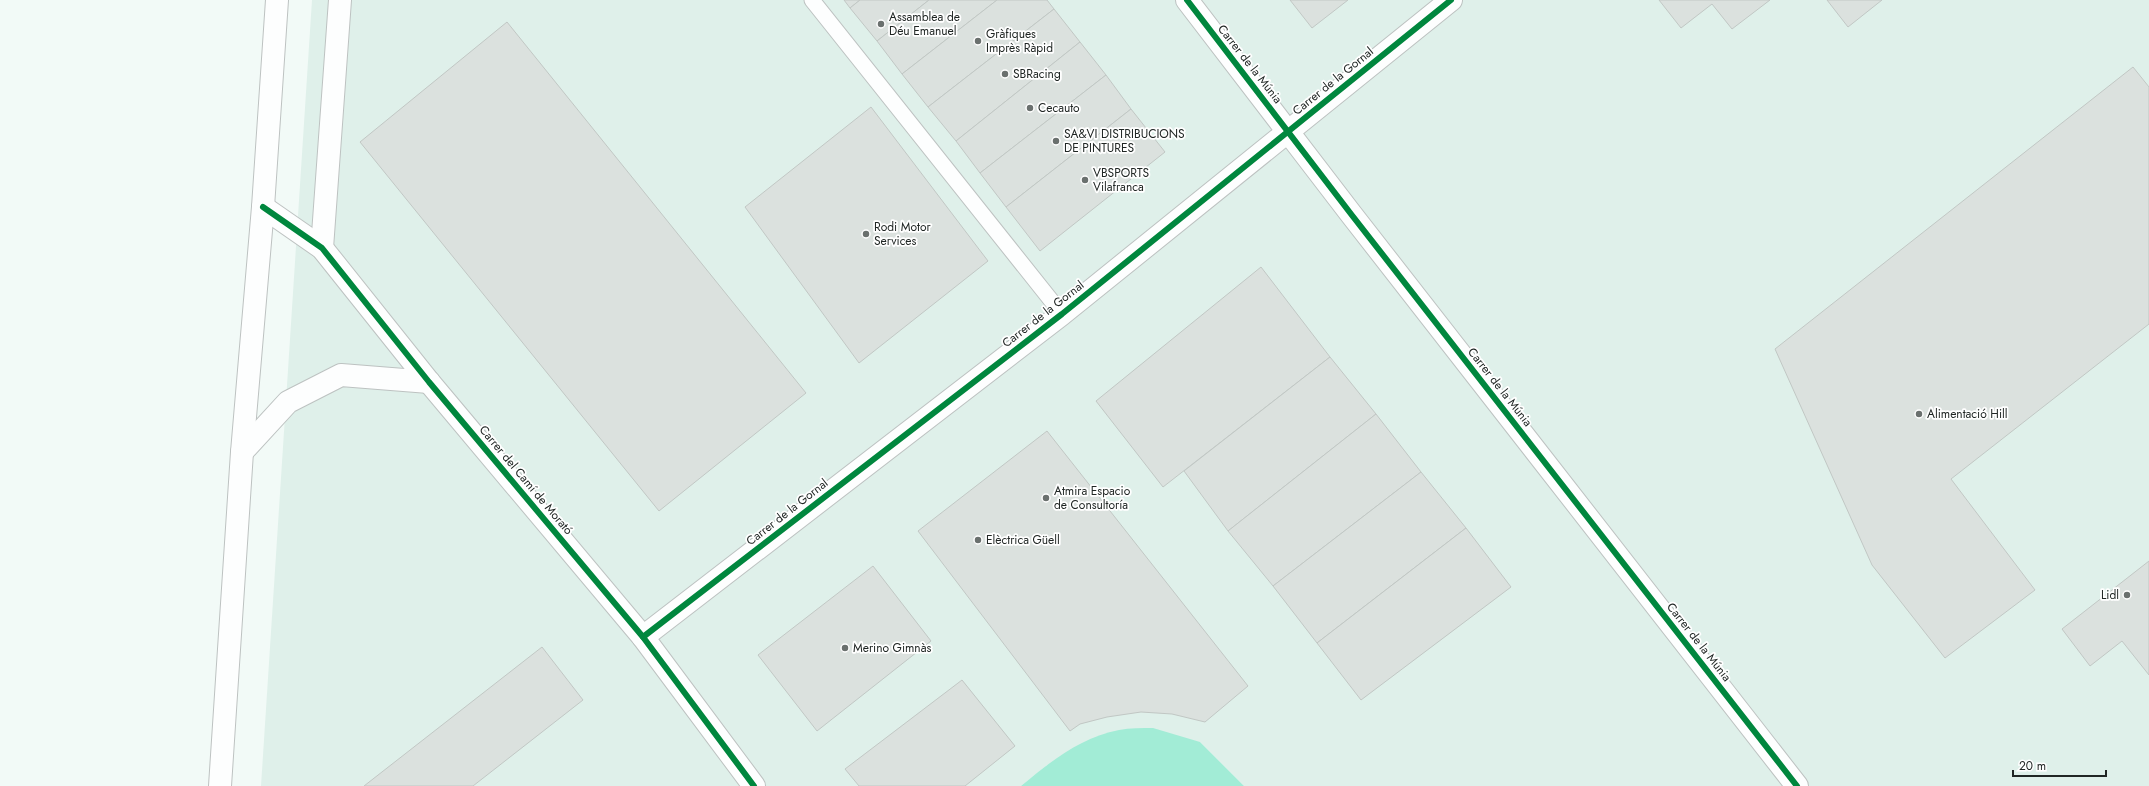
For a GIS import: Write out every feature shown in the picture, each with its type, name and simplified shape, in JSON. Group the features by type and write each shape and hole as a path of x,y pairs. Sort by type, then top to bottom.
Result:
{"street":[{"path":"220,786 242,452 263,207 277,0"},
{"path":"322,248 340,0"},
{"name":"Carrer de la Múnia","path":"1187,0 1797,786"},
{"name":"Carrer de la Gornal","path":"643,637 1062,314 1451,0"},
{"name":"Carrer del Camí de Morató","path":"263,207 322,248 429,382 643,637 754,786"},
{"path":"242,452 288,402 341,375 429,382"}],"lane":[{"path":"812,0 1062,314"}],"shaded area":[{"path":"312,0 2149,0 2149,786 1244,786 1200,742 1047,765 1021,786 261,786"}],"green space":[{"path":"1132,728 1153,728 1200,742 1244,786 1021,786 1043,768 1079,744 1092,738 1119,730"}],"building":[{"path":"844,0 860,0 850,8"},
{"name":"Assamblea de Déu Emanuel","path":"860,0 929,0 877,41 850,8"},
{"path":"929,0 997,0 902,74 877,41"},
{"name":"Gràfiques Imprès Ràpid","path":"997,0 1047,0 1054,9 928,107 902,74"},
{"path":"1290,0 1348,0 1312,28"},
{"path":"1659,0 1770,0 1732,29 1712,4 1681,28"},
{"path":"1827,0 1882,0 1848,27"},
{"name":"SBRacing","path":"1054,9 1080,42 956,141 928,107"},
{"path":"507,22 806,393 659,511 360,142"},
{"name":"Cecauto","path":"1080,42 1106,75 980,173 956,141"},
{"name":"Alimentació Hill","path":"2133,67 2149,87 2149,324 1951,479 2035,590 1945,658 1872,565 1775,349"},
{"name":"SA&VI DISTRIBUCIONS DE PINTURES","path":"1106,75 1131,109 1006,207 980,173"},
{"name":"Rodi Motor Services","path":"871,107 988,261 859,363 745,207"},
{"name":"VBSPORTS Vilafranca","path":"1131,109 1165,152 1040,251 1006,207"},
{"path":"1261,267 1330,357 1163,487 1096,401"},
{"path":"1330,357 1376,414 1228,531 1184,471"},
{"path":"1376,414 1421,472 1273,586 1228,531"},
{"path":"1047,431 1248,686 1205,722 1172,714 1141,712 1107,717 1080,724 1070,731 918,531"},
{"path":"1421,472 1466,528 1317,643 1273,586"},
{"path":"1466,528 1511,587 1361,700 1317,643"},
{"name":"Lidl","path":"2149,561 2149,675 2122,641 2090,666 2062,629"},
{"name":"Merino Gimnàs","path":"873,566 931,641 817,731 758,655"},
{"path":"542,647 583,700 473,786 364,786"},
{"path":"962,680 1015,746 965,786 859,786 845,769"}],"cycle path":[{"path":"1187,0 1351,214 1797,786"},
{"path":"643,637 1062,314 1451,0"},
{"path":"263,207 322,248 429,382 643,637 754,786"}],"place":[{"name":"Assamblea de Déu Emanuel","path":"881,24"},
{"name":"Gràfiques Imprès Ràpid","path":"978,41"},
{"name":"SBRacing","path":"1005,74"},
{"name":"Cecauto","path":"1030,108"},
{"name":"SA&VI DISTRIBUCIONS DE PINTURES","path":"1056,141"},
{"name":"VBSPORTS Vilafranca","path":"1085,180"},
{"name":"Rodi Motor Services","path":"866,234"},
{"name":"Alimentació Hill","path":"1919,414"},
{"name":"Atmira Espacio de Consultoría","path":"1046,498"},
{"name":"Elèctrica Güell","path":"978,540"},
{"name":"Lidl","path":"2127,595"},
{"name":"Merino Gimnàs","path":"845,648"}]}
